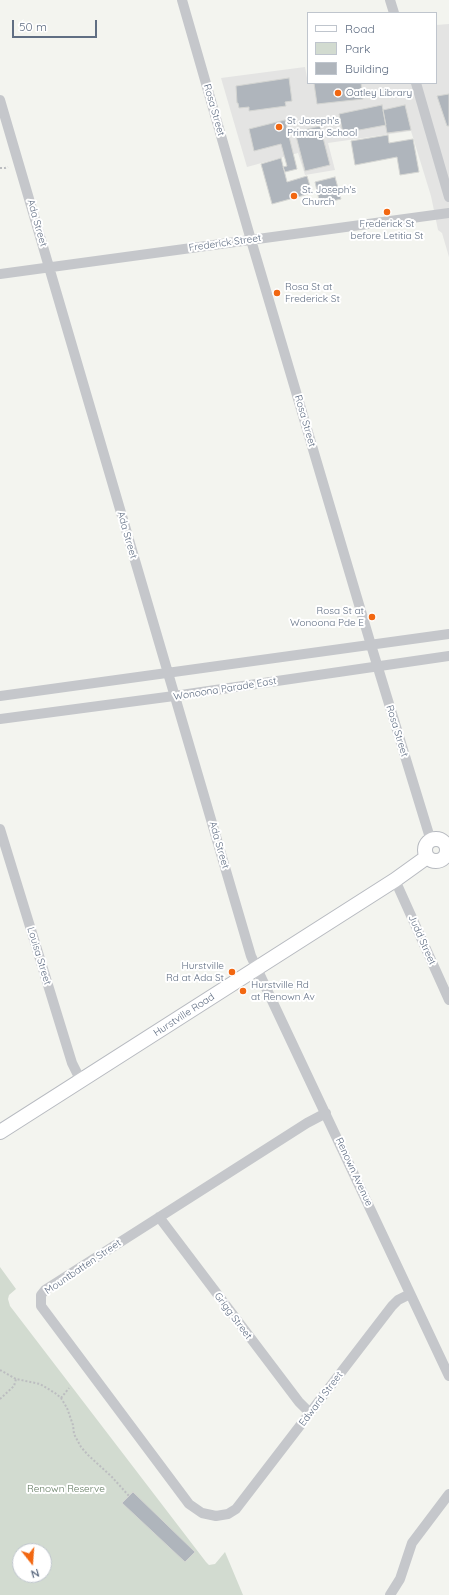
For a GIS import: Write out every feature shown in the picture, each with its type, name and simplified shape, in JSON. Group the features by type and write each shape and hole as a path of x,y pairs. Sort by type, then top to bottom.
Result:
{"main road":[{"path":"438,839 448,844 448,852 441,861 433,861 427,857 425,850 428,843 431,841 438,839"},
{"name":"Hurstville Road","path":"0,1132 395,880 427,857"}],"street":[{"name":"Rosa Street","path":"182,0 251,240 371,645 431,841"},
{"path":"390,0 394,12"},
{"path":"416,84 449,197"},
{"name":"Ada Street","path":"0,100 251,956 258,968"},
{"name":"Frederick Street","path":"0,274 449,213"},
{"path":"0,696 449,634"},
{"name":"Wonoona Parade East","path":"0,719 174,696 378,665 449,656"},
{"name":"Louisa Street","path":"0,829 72,1063 81,1081"},
{"name":"Judd Street","path":"395,880 449,1000"},
{"name":"Renown Avenue","path":"258,968 449,1376"},
{"name":"Mountbatten Street","path":"236,1509 228,1514 212,1516 202,1513 191,1506 41,1306 41,1295 45,1290 307,1122 326,1113"},
{"name":"Grigg Street","path":"159,1217 299,1402 310,1413"},
{"name":"Edward Street","path":"236,1509 392,1306 398,1300 410,1294"},
{"path":"390,1595 400,1579 412,1543 449,1494"}],"path":[{"path":"0,1370 16,1380 40,1384 61,1398 68,1408 74,1434 81,1447 129,1496"},
{"path":"0,1399 14,1386 16,1380"},
{"path":"61,1398 69,1388"}],"shaded area":[{"path":"449,24 449,257 442,233 438,230 431,196 411,131 328,143 335,170 305,175 298,153 247,167 221,78 305,67 307,84 437,84 437,25"}],"green space":[{"name":"Renown Reserve","path":"0,1267 16,1289 9,1295 8,1299 10,1306 206,1562 209,1565 215,1564 225,1552 243,1595 0,1595"}],"building":[{"path":"289,78 292,101 285,102 286,106 249,111 249,107 239,108 237,103 236,86"},
{"path":"314,84 361,84 363,99 317,104"},
{"path":"449,94 449,126 447,126 437,96"},
{"path":"382,105 386,125 343,133 339,114"},
{"path":"405,105 411,130 387,133 383,110"},
{"path":"285,120 297,169 285,172 283,167 287,166 281,144 254,151 249,129"},
{"path":"320,126 330,165 305,171 295,132"},
{"path":"388,135 389,143 413,139 419,172 400,175 397,157 355,165 351,141"},
{"path":"281,158 287,182 307,176 312,193 272,204 261,164"},
{"path":"335,177 341,199 320,204 315,182"},
{"path":"133,1492 195,1552 185,1562 122,1503"}],"place":[{"name":"Oatley Library","path":"338,93"},
{"name":"St Joseph's Primary School","path":"279,127"},
{"name":"St. Joseph's Church","path":"294,196"},
{"name":"Frederick St before Letitia St","path":"387,212"},
{"name":"Rosa St at Frederick St","path":"277,293"},
{"name":"Rosa St at Wonoona Pde E","path":"372,617"},
{"name":"Hurstville Rd at Ada St","path":"232,972"},
{"name":"Hurstville Rd at Renown Av","path":"243,991"}]}
